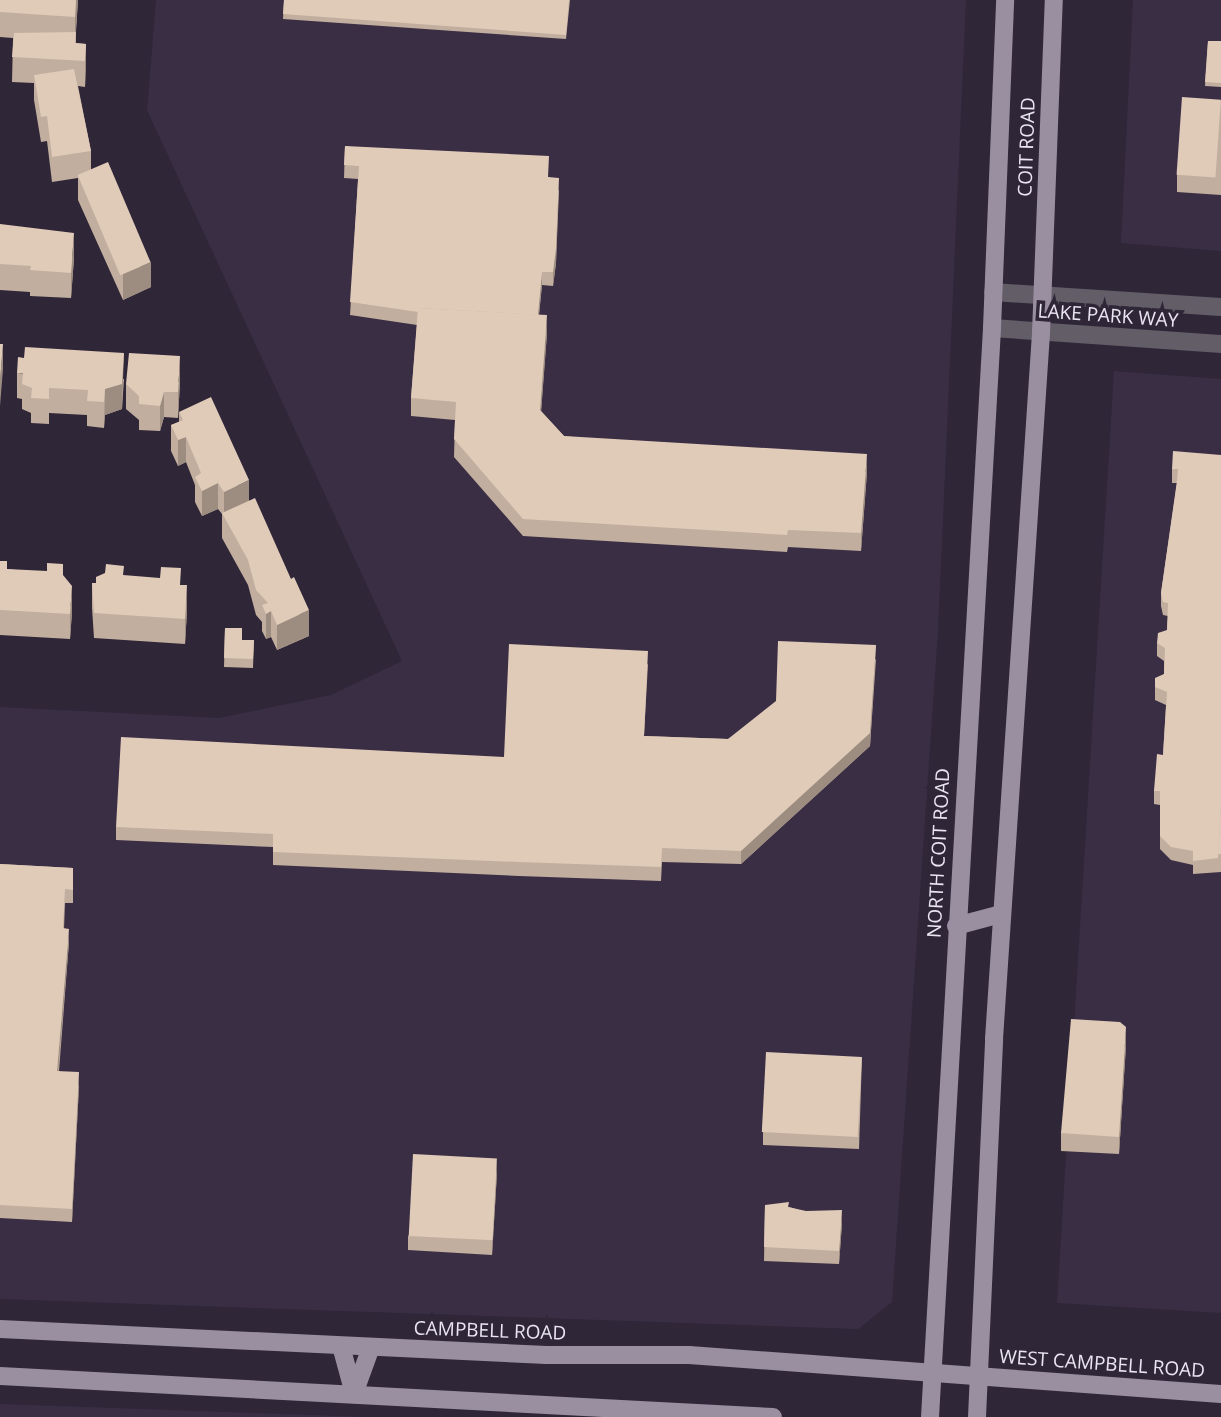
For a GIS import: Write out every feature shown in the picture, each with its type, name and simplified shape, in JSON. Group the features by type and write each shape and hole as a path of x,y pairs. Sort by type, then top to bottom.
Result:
{"main road":[{"name":"COIT ROAD","path":"993,292 1005,0"},
{"name":"COIT ROAD","path":"1042,295 1054,0"},
{"name":"NORTH COIT ROAD","path":"930,1417 956,904 993,292"},
{"path":"977,1417 1001,914 1042,295"},
{"path":"956,904 1001,914"},
{"path":"956,926 1001,914"},
{"name":"CAMPBELL ROAD","path":"0,1329 546,1355 689,1354 979,1376"},
{"path":"341,1346 354,1394"},
{"path":"354,1394 371,1347"},
{"path":"0,1376 773,1417"},
{"name":"WEST CAMPBELL ROAD","path":"979,1376 1221,1394"}],"street":[{"name":"LAKE PARK WAY","path":"993,292 1221,307"},
{"name":"LAKE PARK WAY","path":"992,328 1221,344"}],"shaded area":[{"path":"156,0 966,0 938,631 892,1302 858,1329 0,1299 0,707 219,718 331,695 402,661 147,110"},
{"path":"1133,0 1221,0 1221,251 1121,243"},
{"path":"1114,371 1221,379 1221,1313 1057,1303"},
{"path":"0,1404 366,1417 0,1417"}],"building":[{"path":"0,0 76,0 75,17 0,12"},
{"path":"284,0 569,0 566,35 283,14"},
{"path":"76,32 75,43 86,44 85,61 12,57 14,33"},
{"path":"1208,41 1221,41 1221,83 1205,82"},
{"path":"74,69 91,151 52,157 47,116 41,117 34,75"},
{"path":"1182,97 1221,100 1215,178 1177,175"},
{"path":"345,146 549,156 548,177 559,178 556,249 553,272 542,272 538,315 418,308 418,312 350,302 359,166 344,165"},
{"path":"108,162 151,262 120,275 78,175"},
{"path":"0,224 74,233 71,273 30,270 31,266 0,264"},
{"path":"418,308 547,315 540,410 564,436 867,454 861,533 788,530 787,535 523,519 454,439 456,402 411,398"},
{"path":"0,344 3,344 0,381"},
{"path":"25,347 124,353 122,384 105,389 104,402 87,401 88,390 49,388 49,399 31,398 32,388 22,384 23,373 17,373 18,357 24,358"},
{"path":"129,353 180,356 178,392 164,392 160,406 139,404 139,396 126,384"},
{"path":"211,397 249,480 224,492 218,483 202,491 195,477 201,473 186,437 178,440 171,425 183,420 179,412"},
{"path":"1173,451 1221,455 1221,805 1218,858 1193,861 1193,851 1171,847 1160,836 1160,791 1154,791 1157,754 1163,755 1167,692 1155,687 1155,678 1164,674 1165,648 1157,643 1158,633 1167,630 1168,603 1163,602 1161,593 1177,481 1178,469 1172,469"},
{"path":"255,498 291,579 294,577 309,610 277,625 271,611 266,614 262,605 268,603 256,590 248,560 222,513"},
{"path":"0,561 7,561 7,569 47,571 47,563 63,564 63,575 72,586 70,614 0,610"},
{"path":"106,564 124,566 123,575 160,578 161,567 181,568 180,585 187,585 185,619 94,613 92,583 96,583 96,577 105,573"},
{"path":"225,628 242,628 242,640 254,640 253,659 224,658"},
{"path":"778,641 876,645 870,733 741,851 662,848 661,867 519,862 273,852 273,834 116,827 121,737 504,757 509,644 648,651 644,736 728,739 776,701"},
{"path":"1221,805 1221,854 1218,854"},
{"path":"0,864 73,868 73,890 65,889 63,928 69,929 57,1071 79,1072 72,1209 0,1205"},
{"path":"1071,1019 1120,1022 1126,1027 1119,1137 1061,1133"},
{"path":"766,1052 862,1057 858,1137 762,1132"},
{"path":"413,1154 497,1158 493,1240 409,1236"},
{"path":"789,1202 788,1207 806,1211 842,1210 839,1251 764,1247 765,1205"}]}
